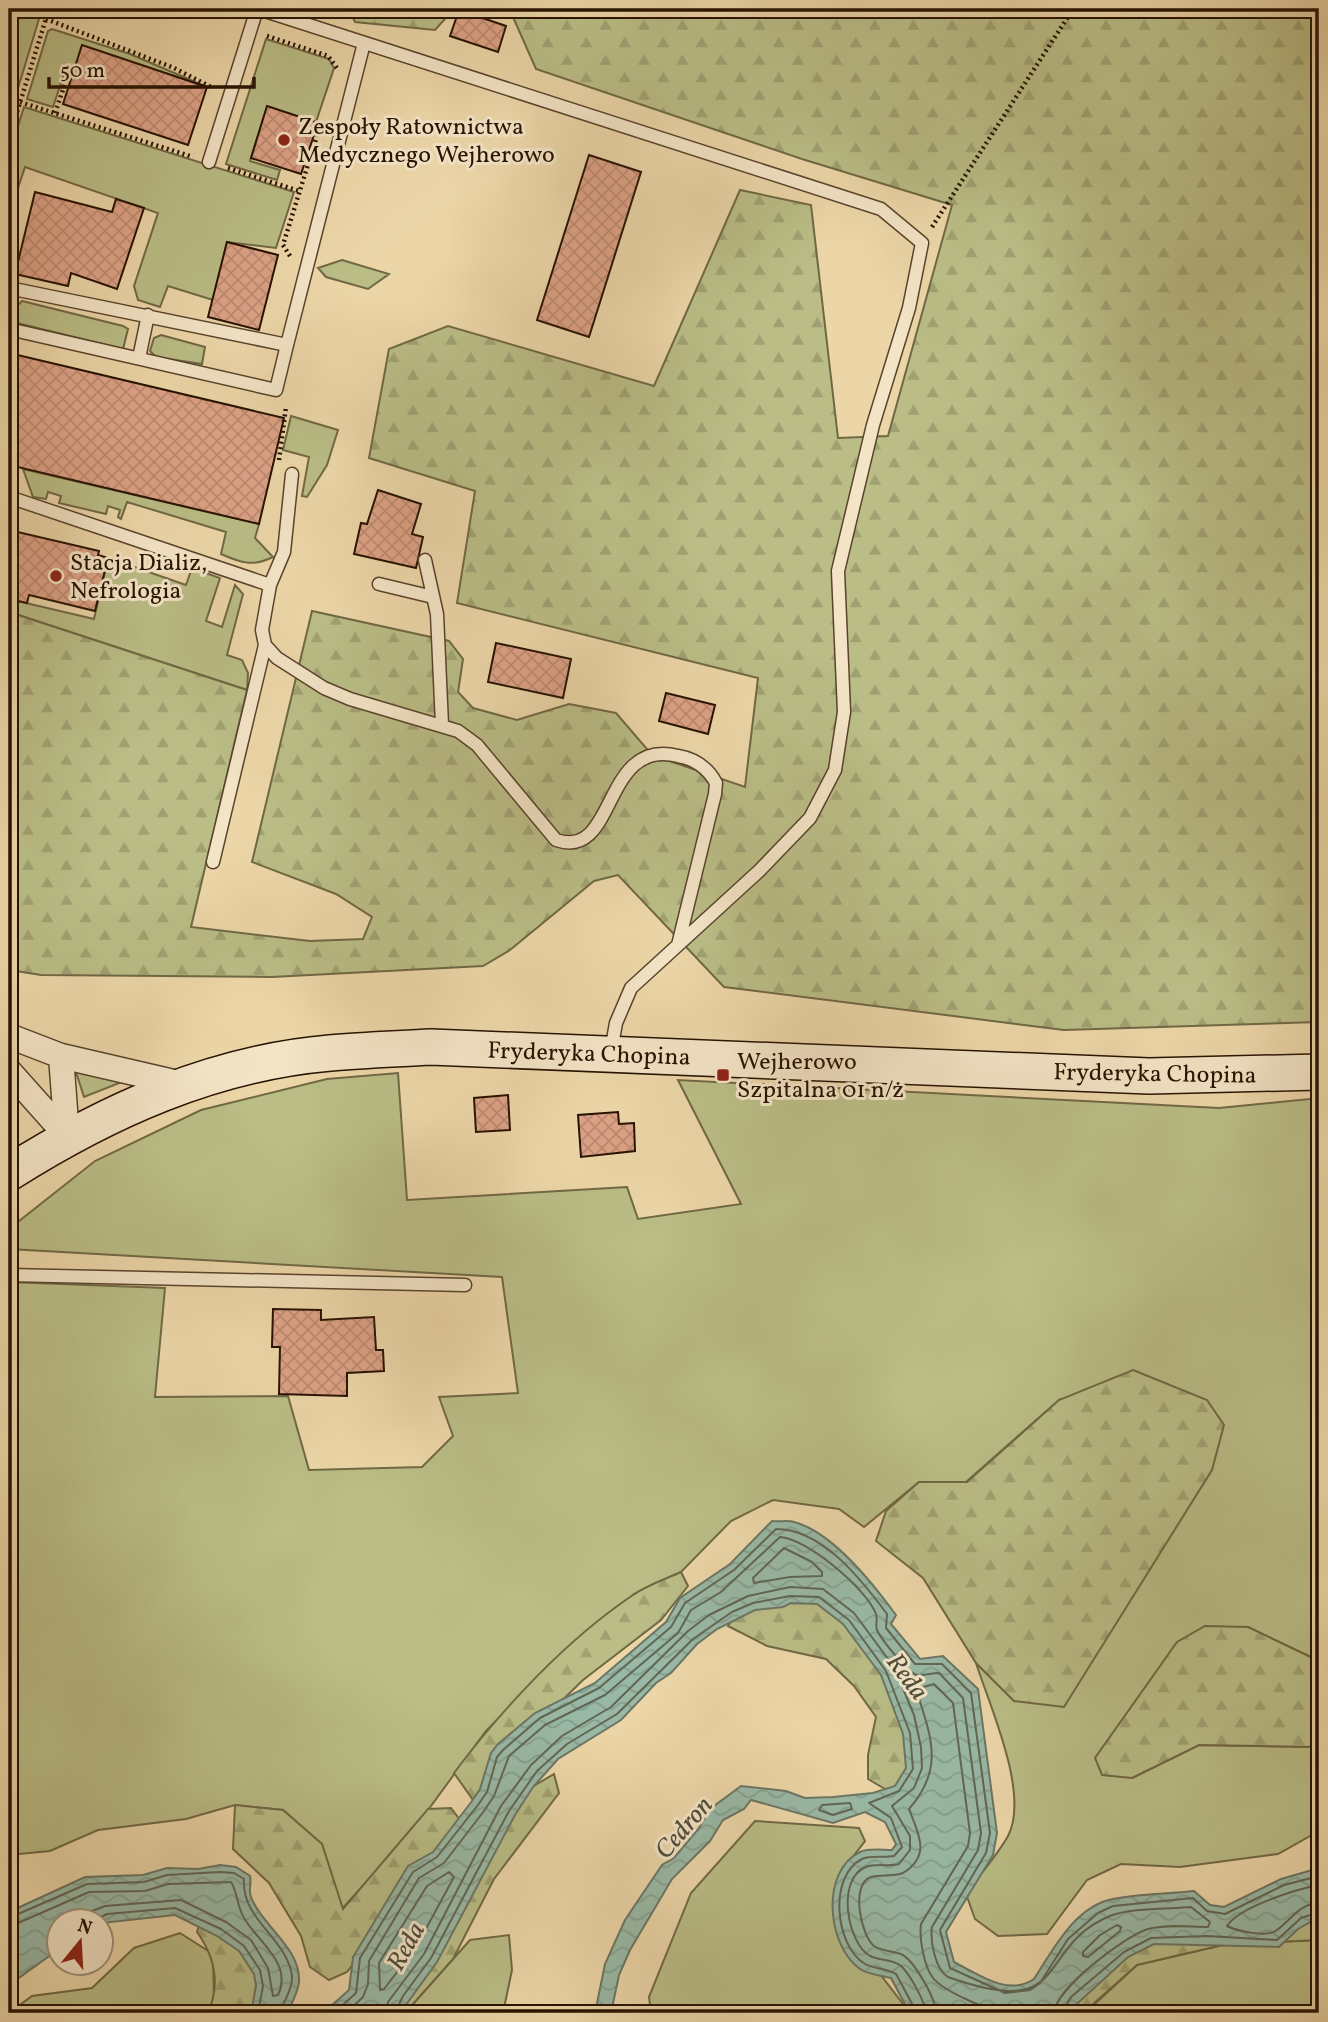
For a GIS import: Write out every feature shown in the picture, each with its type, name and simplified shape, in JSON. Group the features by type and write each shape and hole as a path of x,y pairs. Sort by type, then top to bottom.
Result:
{"street":[{"path":"9,1036 61,1056 182,1084"},
{"name":"Fryderyka Chopina","path":"9,1172 67,1136 182,1084 239,1068 328,1053 431,1048 1149,1076 1319,1072"},
{"path":"61,1056 67,1136"},
{"path":"9,1071 67,1136"}],"lane":[{"path":"209,162 258,9 881,209 922,243 909,309 873,425 838,571 844,712 835,770 810,818 759,871 631,988 616,1023 610,1054"},
{"path":"9,329 276,390 364,43"},
{"path":"9,288 287,345"},
{"path":"139,358 148,315"},
{"path":"213,862 265,645 262,630 270,585 284,552 292,474"},
{"path":"9,497 270,585"},
{"path":"425,560 437,614 442,725"},
{"path":"379,584 433,597"},
{"path":"265,645 277,658 324,688 350,699 458,731 477,745 548,835 564,843 579,841 595,829 619,781 627,770 644,757 659,753 676,755 689,759 711,773 716,783 715,794 678,945"},
{"path":"9,1275 465,1285"}],"path":[{"path":"9,133 49,9"},
{"path":"922,243 1073,9"},
{"path":"46,19 174,68 218,90"},
{"path":"250,31 328,56 338,70"},
{"path":"55,113 67,78 71,80"},
{"path":"20,102 299,191"},
{"path":"304,277 283,245 322,118"},
{"path":"281,451 288,410"}],"green space":[{"path":"9,9 42,9 9,118"},
{"path":"349,9 454,9 435,30 355,22"},
{"path":"486,9 1319,9 1319,1022 1064,1030 724,987 618,875 594,881 510,950 483,966 272,977 41,975 9,970 9,612 247,690 191,927 310,941 363,939 372,917 336,894 252,862 312,611 449,641 463,659 458,692 473,708 517,720 569,704 616,713 652,755 745,787 758,678 457,603 475,491 369,458 389,349 448,326 654,386 740,190 811,205 838,438 888,436 952,205 802,159 536,69 513,17"},
{"path":"52,29 130,54 207,87 82,46 72,76 64,74 53,107 27,99 48,31"},
{"path":"266,39 329,59 334,68 316,122 267,107 250,161 280,170 277,180 226,164"},
{"path":"24,107 294,192 276,248 227,242 213,300 168,286 160,307 138,300 134,286 158,213 25,167 9,215 9,155"},
{"path":"342,260 389,274 368,289 326,277 318,268"},
{"path":"22,301 123,326 128,329 123,349 13,322 13,310"},
{"path":"161,335 205,347 202,364 156,357 150,351 154,338"},
{"path":"291,416 338,430 327,465 307,497 302,496 309,457 283,450"},
{"path":"23,469 259,524 255,538 273,557 253,563 235,560 221,554 226,532 127,502 121,519 118,517 120,510 108,506 106,514 59,503 61,496 48,492 46,499 33,497"},
{"path":"108,558 186,585 192,568 220,578 206,621 222,627 235,585 243,594 227,655 242,660 248,673 247,690 9,612 9,599 94,619"},
{"path":"74,1066 127,1080 84,1097"},
{"path":"398,1073 407,1200 627,1187 638,1219 741,1204 678,1080 1219,1108 1319,1098 1319,1661 1248,1627 1132,1778 1199,1745 1319,1747 1319,1831 1278,1854 1180,1867 1121,1864 1087,1880 1047,1934 998,1936 975,1919 966,1894 999,1851 1014,1818 1014,1797 1006,1750 976,1663 1014,1701 1059,1400 966,1482 919,1482 864,1527 839,1509 773,1500 731,1521 681,1572 634,1594 563,1653 486,1731 414,1829 342,1909 322,1844 283,1810 235,1805 186,1819 98,1830 50,1851 9,1855 9,1282 165,1288 155,1397 288,1396 309,1470 422,1467 453,1436 439,1397 518,1393 502,1277 9,1249 9,1229 95,1161 201,1110 327,1079"},
{"path":"1133,1370 1207,1400 1224,1425 1212,1470 1064,1707 1014,1701 976,1663 923,1578 876,1541 886,1511 919,1482 967,1482 1059,1400"},
{"path":"681,1572 688,1586 661,1620 583,1680 507,1754 473,1800 454,1773 514,1700 560,1654 608,1613 638,1591"},
{"path":"870,1588 931,1816 868,1779 868,1755 876,1717 854,1686 826,1659 767,1646 728,1626 749,1590"},
{"path":"1205,1626 1248,1627 1319,1661 1319,1747 1199,1745 1132,1778 1102,1775 1095,1758 1177,1642"},
{"path":"554,1774 559,1793 494,1879 453,1959 405,2013 370,2013 532,1787"},
{"path":"235,1805 283,1810 322,1844 343,1909 428,1809 451,1808 460,1820 347,1972 329,1980 310,1967 301,1936 269,1883 233,1849"},
{"path":"755,1821 859,1828 865,1841 839,1875 873,1965 910,2013 651,2013 649,1997 691,1893"},
{"path":"214,1909 286,2013 208,2013 214,1991 214,1971 208,1951 197,1932 202,1916"},
{"path":"1319,1914 1319,1940 1227,1944 1137,1965 1083,2013 1040,2013 1086,1964 1182,1933"},
{"path":"180,1933 213,1954 214,1999 208,2013 9,2013 32,1996 92,1988 105,1976 116,1976 116,1965 134,1948"},
{"path":"509,1935 512,1970 503,2013 405,2013 470,1940"},
{"path":"1319,1940 1319,2013 1085,2013 1137,1965 1227,1944"}],"water":[{"name":"Reda","path":"772,1521 792,1521 809,1528 838,1548 896,1615 891,1624 920,1659 943,1656 978,1689 997,1833 993,1855 946,1932 954,1962 993,1982 1014,1986 1024,1984 1034,1979 1057,1943 1076,1920 1099,1903 1123,1897 1194,1891 1210,1905 1224,1907 1281,1879 1319,1868 1319,1917 1298,1929 1279,1947 1154,1944 1128,1957 1067,2013 914,2013 907,2008 891,1978 863,1971 849,1958 840,1944 835,1927 834,1891 838,1875 847,1862 860,1852 892,1850 896,1844 885,1822 865,1812 833,1823 751,1800 744,1809 723,1820 710,1841 672,1879 630,1950 619,1975 611,2013 595,2013 605,1964 625,1920 662,1865 674,1858 699,1828 710,1809 741,1786 786,1791 805,1798 873,1793 895,1786 906,1768 903,1734 881,1675 843,1624 817,1604 791,1603 783,1607 755,1610 717,1629 697,1644 671,1673 656,1683 621,1720 558,1759 533,1787 515,1815 437,1962 400,2013 323,2013 349,1990 353,1957 408,1866 433,1852 480,1789 491,1753 498,1744 535,1713 595,1683 666,1622 680,1598 730,1564"},
{"path":"220,1865 236,1867 250,1876 250,1894 256,1908 288,1948 298,1970 299,1982 288,2013 251,2013 256,1986 254,1974 239,1951 217,1936 175,1915 116,1921 116,1906 46,1906 46,1958 9,1985 9,1912 85,1877 143,1875 167,1868 198,1869"}],"building":[{"path":"459,10 506,26 498,52 450,36"},
{"path":"82,45 207,87 188,145 63,104"},
{"name":"Zespoły Ratownictwa Medycznego Wejherowo","path":"267,106 318,123 301,174 251,158"},
{"path":"589,155 641,172 589,337 537,320"},
{"path":"35,192 112,212 116,199 144,208 117,289 71,273 68,286 15,274"},
{"path":"227,242 278,255 259,330 208,317"},
{"path":"9,353 284,418 259,524 9,465"},
{"path":"378,490 421,504 412,534 423,537 416,568 354,554 361,523 367,524"},
{"name":"Stacja Dializ, Nefrologia","path":"9,530 99,551 98,555 108,558 95,611 29,595 27,603 9,599"},
{"path":"496,643 571,659 563,698 488,682"},
{"path":"666,693 715,705 708,734 659,721"},
{"path":"508,1095 510,1130 476,1132 474,1098"},
{"path":"618,1112 619,1124 634,1123 635,1151 581,1157 578,1115"},
{"path":"273,1309 321,1310 321,1320 374,1317 376,1350 383,1350 384,1371 347,1373 347,1396 279,1394 280,1347 272,1347"}],"place":[{"name":"Zespoły Ratownictwa Medycznego Wejherowo","path":"284,140"},
{"name":"Stacja Dializ, Nefrologia","path":"56,576"},
{"name":"Wejherowo Szpitalna 01 n/ż","path":"723,1075"}],"water label":[{"name":"Cedron","path":"683,1827"}]}
